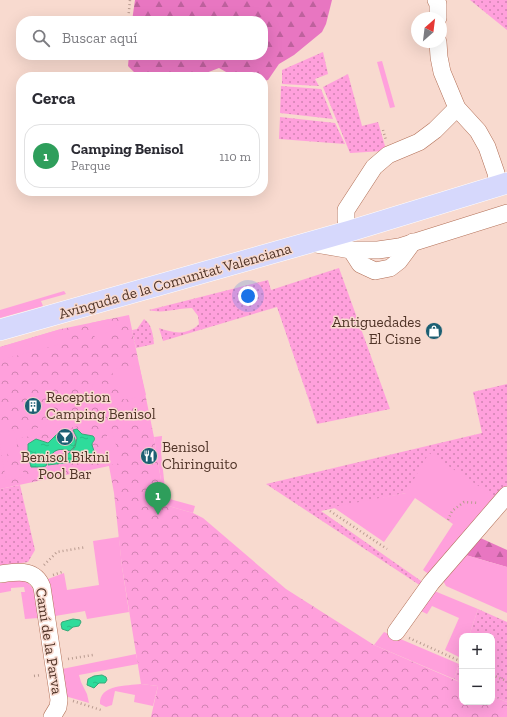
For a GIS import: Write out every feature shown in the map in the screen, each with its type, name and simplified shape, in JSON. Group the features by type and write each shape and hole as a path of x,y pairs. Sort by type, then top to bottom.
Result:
{"main road":[{"name":"Avinguda de la Comunitat Valenciana","path":"0,330 310,243 351,241 503,185"}],"street":[{"path":"436,0 438,4 438,12"},
{"path":"438,48 442,72 457,108 478,131 487,147 496,173 503,185"},
{"path":"457,108 435,130 419,142 388,155 374,167 346,210 346,220 351,241 378,250 413,242 507,213"},
{"path":"396,632 431,583 507,495"},
{"name":"Camí de la Parva","path":"0,574 23,572 34,576 40,581 59,697 58,707 52,717"}],"path":[{"path":"128,16 130,0"},
{"path":"448,520 452,511 464,502 478,503 495,509"},
{"path":"330,511 387,550"},
{"path":"34,576 57,552 86,547"},
{"path":"396,632 459,661"},
{"path":"54,661 93,655"},
{"path":"495,676 507,681"},
{"path":"59,697 101,710"}],"green space":[{"path":"135,0 332,0 326,24 322,32 294,55 279,64 268,80 268,72 226,72 219,68 209,72 134,72 128,66 129,60 268,60 268,16 133,16"},
{"path":"470,0 507,0 507,30"},
{"path":"323,52 328,74 315,79 319,86 282,84 282,70"},
{"path":"382,61 395,107 390,108 377,62"},
{"path":"348,74 362,126 378,122 385,146 384,151 350,153 323,87"},
{"path":"281,86 321,89 333,119 280,113"},
{"path":"280,117 335,123 345,144 279,139"},
{"path":"339,268 390,409 317,424 277,307 163,341 159,328 175,332 185,332 199,324 198,316 192,308 165,311 149,310 268,280 271,290"},
{"path":"64,291 66,294 41,301 43,306 0,318 0,310"},
{"path":"129,315 154,437 165,505 193,513 203,518 286,589 374,645 459,682 459,705 495,705 495,697 507,702 507,717 151,717 158,686 141,684 122,567 114,493 109,466 0,489 0,347 61,329"},
{"path":"109,319 116,323 117,326 115,330 102,334 102,341 98,341 90,330 91,323"},
{"path":"144,319 149,324 153,333 154,344 136,348 132,330 137,329"},
{"path":"61,329 67,335 65,343 0,360 0,347"},
{"path":"139,365 146,395 124,400 111,370"},
{"path":"97,375 102,385 101,397 95,401 87,402 86,401"},
{"path":"507,384 507,489 498,499 406,493 321,511 424,583 421,586 266,484 482,433 473,392"},
{"path":"78,419 83,421 79,426 16,439 17,445 9,451 7,458 10,466 17,472 23,470 24,477 6,480 0,444 0,433 13,430 14,433"},
{"path":"109,420 121,463 101,467 100,460 95,461 100,445 107,436 107,430 94,424"},
{"path":"162,436 161,452 166,498 195,506 193,513 165,505 154,437"},
{"path":"429,453 498,499 430,575 423,570 453,524 415,498 384,542 333,507 406,493"},
{"path":"20,485 35,550 28,562 0,566 0,489"},
{"path":"476,536 507,550 507,567 462,554"},
{"path":"119,537 129,612 87,619 85,611 55,616 48,579 64,573 67,590 99,585 93,541"},
{"path":"462,554 507,567 507,613 446,586 442,579"},
{"path":"22,580 27,582 34,591 38,618 25,619 21,592 25,592 24,587 11,588 11,591 0,593 0,583"},
{"path":"432,590 478,609 470,633 459,633 459,657 445,650 459,618 432,606 427,614 419,610"},
{"path":"478,609 507,622 507,702 495,697 495,633 470,633"},
{"path":"384,632 459,664 454,679 374,645"},
{"path":"136,654 138,664 79,675 89,703 65,696 62,669"},
{"path":"459,665 459,682 454,679"},
{"path":"141,684 158,686 153,706 134,702 135,695 115,691 112,705 106,707 100,704 101,697 109,689"}],"water":[{"path":"77,429 82,434 94,437 92,445 94,451 90,457 84,457 71,462 48,465 51,456 64,456 75,447 77,438 73,430"},
{"path":"64,430 71,433 74,438 74,447 70,451 61,449 54,452 49,457 46,466 31,467 28,455 28,444 36,439 48,443 57,434"},
{"path":"73,619 80,620 81,622 79,626 73,627 68,631 62,629 62,622"},
{"path":"102,675 106,677 107,680 105,683 99,683 94,688 87,685 88,679 94,676"}],"place":[{"name":"Antiguedades El Cisne","path":"434,331"},
{"name":"Reception Camping Benisol","path":"33,406"},
{"name":"Benisol Bikini Pool Bar","path":"65,437"},
{"name":"Benisol Chiringuito","path":"149,456"},
{"name":"Camping Benisol","path":"158,515"}]}
